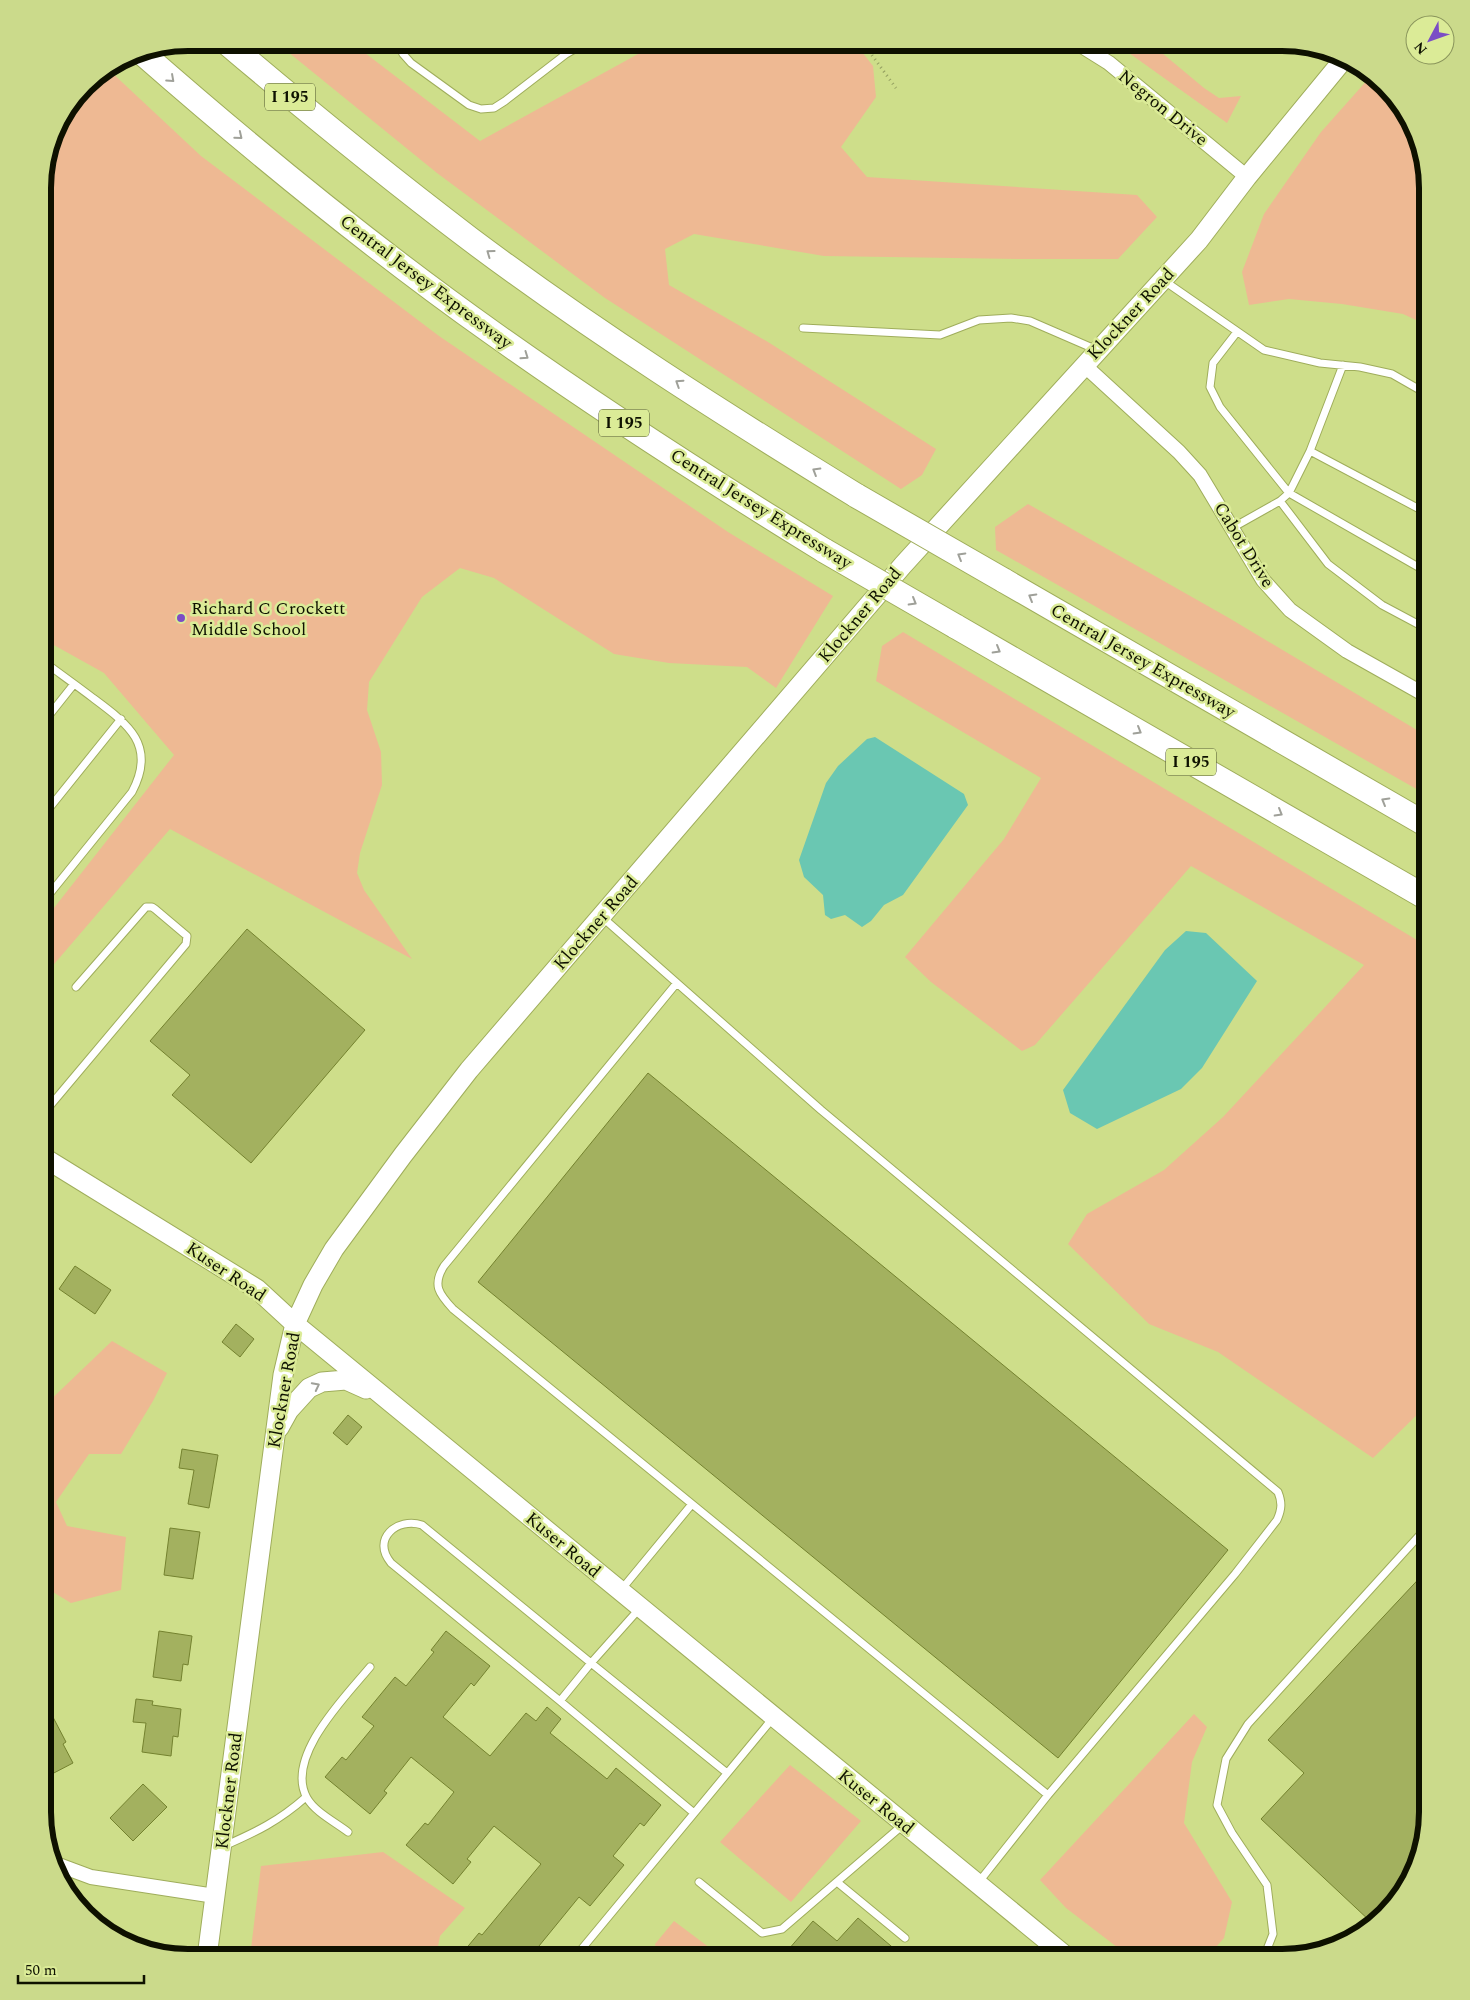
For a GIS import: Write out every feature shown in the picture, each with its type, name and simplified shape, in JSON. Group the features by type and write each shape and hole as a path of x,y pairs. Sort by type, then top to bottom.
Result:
{"highway":[{"name":"Central Jersey Expressway","path":"238,52 355,150 529,282 636,355 780,449 858,496 1419,820"},
{"name":"Central Jersey Expressway","path":"148,58 202,105 374,245 492,333 593,403 825,551 1419,893"}],"main road":[{"name":"Klockner Road","path":"208,1948 283,1375 295,1324 313,1285 334,1249 403,1155 469,1070 903,565 1084,364 1199,240 1246,177 1340,64"},
{"name":"Kuser Road","path":"51,1162 257,1289 295,1324 1056,1949"},
{"path":"275,1436 289,1410 309,1388 322,1382 346,1380 385,1397"}],"street":[{"name":"Negron Drive","path":"1091,52 1109,63 1246,177"},
{"name":"Cabot Drive","path":"1084,364 1179,452 1200,475 1263,580 1290,610 1347,651 1419,691"},
{"path":"64,1867 91,1878 215,1896"}],"lane":[{"path":"402,52 411,63 469,105 481,109 494,108 505,101 570,52"},
{"path":"1162,280 1264,350 1320,363 1392,374 1419,389"},
{"path":"803,328 940,334 979,320 1011,318 1030,321 1097,350"},
{"path":"1237,332 1213,363 1210,388 1220,407 1289,493 1419,567"},
{"path":"1232,528 1280,501 1289,493 1310,451 1343,365"},
{"path":"1310,451 1419,508"},
{"path":"1280,501 1328,564 1382,605 1419,624"},
{"path":"52,667 121,719 137,739 142,759 140,776 132,792 52,891"},
{"path":"52,712 74,684"},
{"path":"52,805 121,719"},
{"path":"51,1104 186,944 187,936 155,909 146,907 76,987"},
{"path":"602,917 821,1110 1278,1492 1281,1500 1281,1510 1277,1520 1235,1574 1048,1795 978,1884"},
{"path":"676,984 444,1266 438,1275 438,1286 442,1297 453,1309 1048,1795"},
{"path":"620,1592 692,1504"},
{"path":"694,1813 390,1563 383,1550 384,1542 391,1532 405,1522 422,1525 727,1773"},
{"path":"1267,1949 1273,1934 1267,1885 1232,1833 1217,1805 1226,1759 1248,1724 1419,1537"},
{"path":"560,1701 640,1608"},
{"path":"348,1832 314,1806 306,1797 302,1783 304,1762 320,1728 370,1667"},
{"path":"583,1948 774,1718"},
{"path":"221,1847 267,1827 292,1810 306,1797"},
{"path":"699,1882 762,1933 782,1929 904,1824"},
{"path":"837,1882 905,1938"}],"path":[{"path":"870,52 896,88"}],"shaded area":[{"path":"288,52 364,52 480,141 642,52 862,52 873,66 876,97 841,147 867,177 1137,195 1157,217 1118,259 824,256 694,234 665,249 669,285 768,342 936,449 922,475 901,489 605,298 437,173"},
{"path":"1128,52 1161,52 1219,98 1241,96 1227,123"},
{"path":"113,74 201,156 439,336 728,532 833,596 776,688 747,667 669,663 614,654 494,578 460,568 422,597 369,682 367,710 381,752 382,785 360,853 357,873 364,890 412,959 170,829 52,967 52,911 174,755 104,673 52,644 52,170 65,128 74,112 91,91"},
{"path":"1367,81 1385,98 1400,120 1408,136 1418,170 1419,321 1403,314 1342,304 1289,299 1249,305 1242,272 1264,214 1321,132"},
{"path":"1028,504 1229,618 1419,731 1419,790 996,550 995,527"},
{"path":"903,632 1419,941 1419,1413 1373,1458 1218,1352 1149,1324 1068,1244 1087,1214 1164,1170 1223,1117 1364,965 1191,866 1035,1045 1022,1051 931,982 905,957 1004,839 1041,778 876,681 882,646"},
{"path":"112,1341 167,1373 153,1401 121,1454 89,1454 56,1502 67,1526 126,1537 121,1590 71,1603 51,1591 51,1399"},
{"path":"1194,1714 1207,1727 1192,1762 1184,1823 1232,1902 1224,1938 1214,1949 1119,1949 1066,1908 1040,1880"},
{"path":"790,1765 861,1821 791,1902 720,1842"},
{"path":"383,1852 465,1908 440,1936 438,1948 251,1948 261,1866"},
{"path":"674,1921 711,1948 656,1948 655,1944"}],"water":[{"path":"875,737 964,794 968,805 903,895 884,905 871,921 862,927 845,915 831,919 825,915 823,895 804,877 799,860 826,783 838,766 867,739"},
{"path":"1186,931 1206,933 1257,981 1202,1068 1181,1089 1097,1129 1070,1113 1063,1090 1165,950"}],"building":[{"path":"247,929 365,1030 251,1163 172,1095 190,1075 150,1041"},
{"path":"648,1073 1228,1550 1058,1758 478,1282"},
{"path":"75,1266 111,1290 95,1314 59,1289"},
{"path":"236,1324 254,1339 240,1357 222,1342"},
{"path":"348,1415 362,1427 347,1445 333,1433"},
{"path":"182,1449 218,1455 209,1508 188,1504 194,1470 179,1468"},
{"path":"170,1528 200,1532 193,1579 164,1575"},
{"path":"1419,1579 1418,1830 1408,1864 1400,1880 1379,1909 1367,1918 1261,1819 1304,1773 1268,1740"},
{"path":"159,1631 192,1636 188,1665 183,1664 181,1681 153,1677"},
{"path":"446,1631 490,1666 474,1686 471,1683 443,1717 490,1756 526,1713 536,1721 547,1707 561,1719 550,1733 607,1779 616,1768 661,1805 644,1826 640,1823 613,1856 624,1865 590,1906 579,1897 537,1948 466,1948 479,1933 482,1935 541,1864 494,1826 467,1859 471,1862 453,1884 406,1845 425,1823 428,1825 454,1792 411,1757 384,1791 387,1793 370,1814 325,1777 342,1757 346,1760 374,1726 362,1717 395,1677 406,1686 434,1652 431,1650"},
{"path":"136,1699 153,1701 152,1705 181,1709 178,1737 173,1736 171,1756 142,1752 146,1723 133,1722"},
{"path":"51,1713 66,1742 63,1744 73,1763 51,1774"},
{"path":"143,1784 167,1807 133,1841 110,1818"},
{"path":"858,1918 894,1949 789,1949 813,1921 837,1941"}],"place":[{"name":"Richard C Crockett Middle School","path":"181,618"}]}
